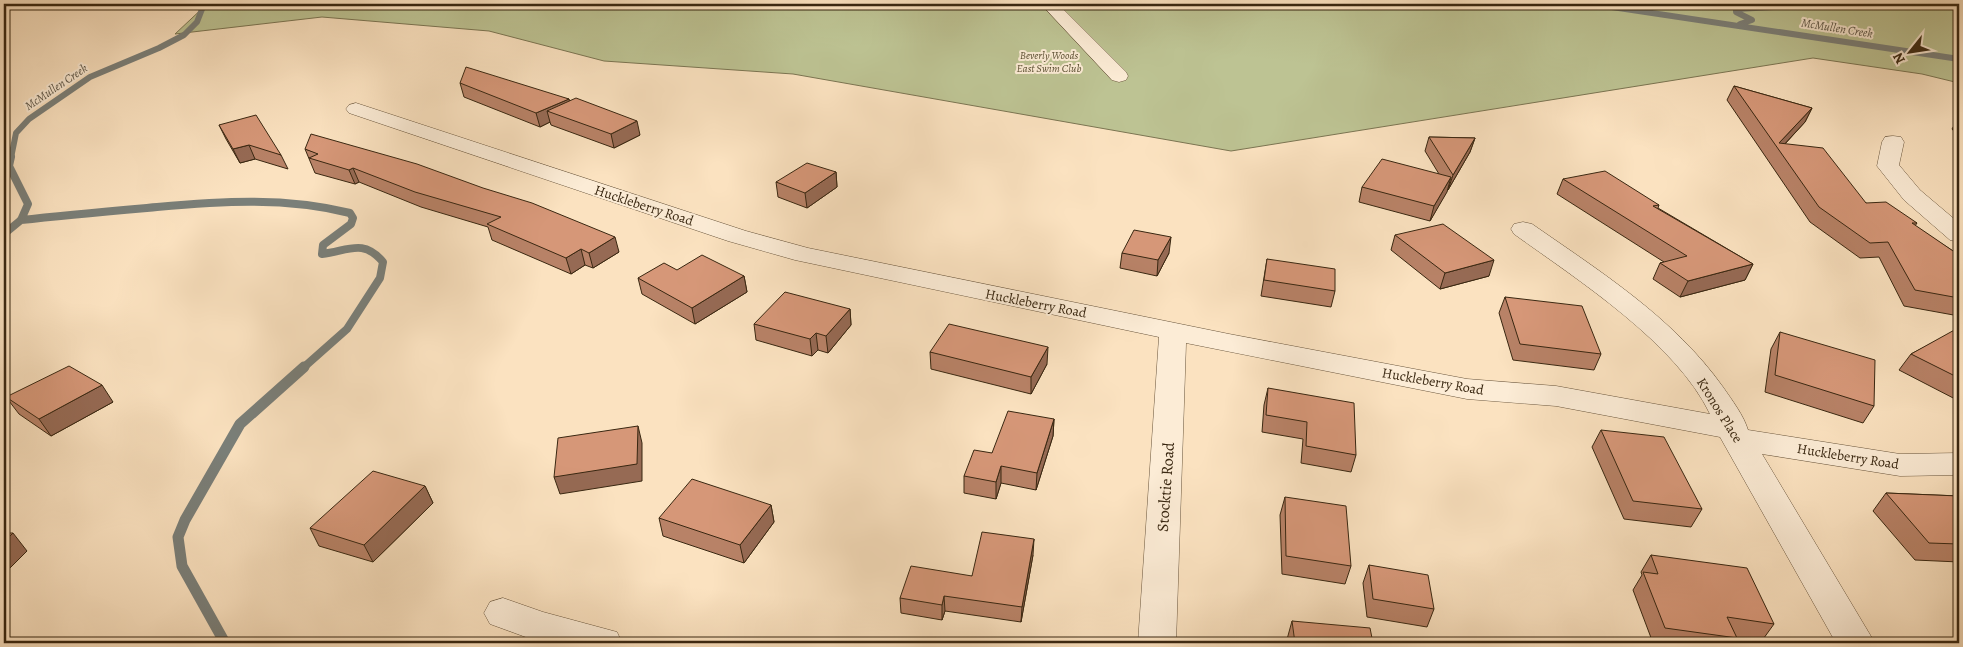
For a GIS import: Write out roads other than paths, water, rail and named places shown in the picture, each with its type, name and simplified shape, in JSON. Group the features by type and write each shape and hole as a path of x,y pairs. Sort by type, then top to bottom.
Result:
{"street":[{"path":"1049,4 1119,76"},
{"name":"Huckleberry Road","path":"356,109 737,236 804,255 1466,389 1556,396 1735,434 1900,464 1959,464"},
{"path":"1893,142 1888,166 1912,195 1959,235"},
{"name":"Kronos Place","path":"1524,229 1607,289 1676,347 1713,395 1856,643"},
{"name":"Stocktie Road","path":"1156,643 1173,331"},
{"path":"502,613 540,627 603,643"}],"waterway":[{"name":"McMullen Creek","path":"11,158 16,133 29,119 90,77 159,48 184,35 197,22 204,4"},
{"name":"McMullen Creek","path":"1592,4 1959,59"},
{"path":"1740,24 1752,20 1736,12 1736,9 1774,7 1774,4"},
{"name":"McMullen Creek","path":"11,157 9,166 28,204 21,220"},
{"path":"21,220 230,202 302,204 350,213 353,218 351,224 323,245 322,254 355,248 369,250 383,262 380,278 347,329 303,368"},
{"name":"McMullen Creek","path":"4,234 21,220"},
{"path":"225,643 182,566 178,537 185,520 240,424 304,367"}],"park label":[{"name":"Beverly Woods East Swim Club","path":"1049,61"}]}
